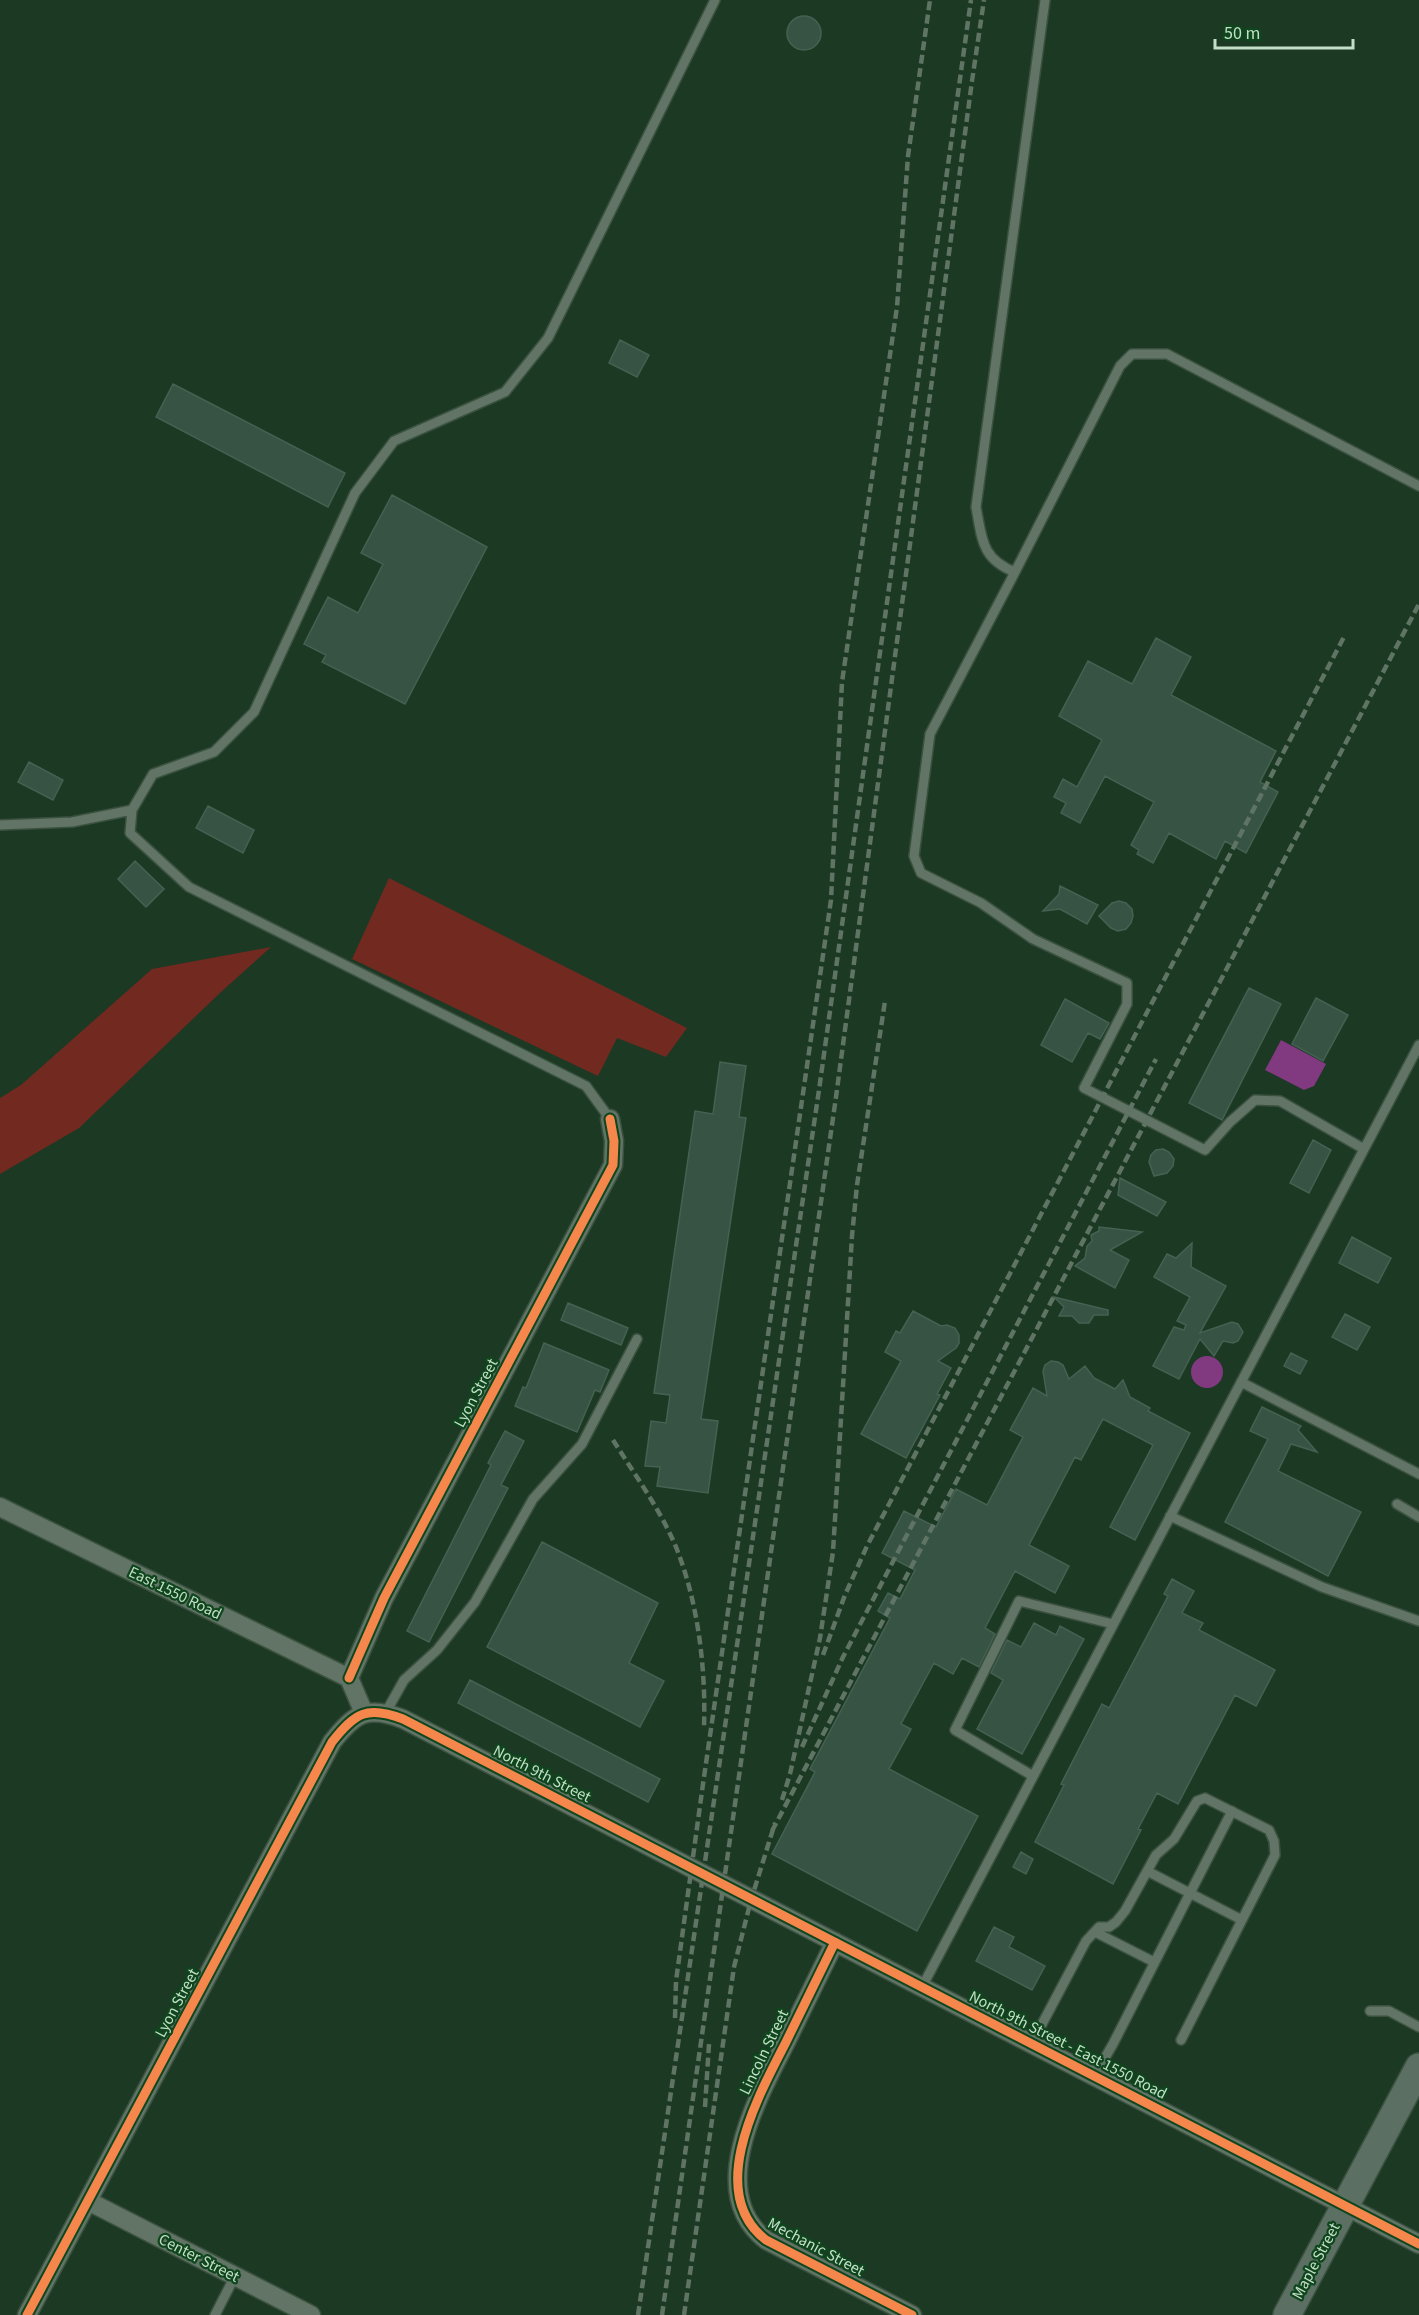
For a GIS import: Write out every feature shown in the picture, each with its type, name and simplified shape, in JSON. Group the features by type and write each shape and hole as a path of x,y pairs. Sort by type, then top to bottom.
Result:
{"street":[{"name":"Lyon Street","path":"349,1678 384,1598 613,1166 614,1141 610,1119"},
{"name":"East 1550 Road","path":"0,1507 349,1678"},
{"path":"349,1678 364,1713"},
{"name":"North 9th Street","path":"364,1713 386,1712 403,1719 703,1874"},
{"name":"Lyon Street","path":"27,2315 332,1742 346,1725 364,1713"},
{"name":"North 9th Street - East 1550 Road","path":"703,1874 1419,2244"},
{"name":"Lincoln Street","path":"739,2181 739,2158 748,2119 835,1942"},
{"name":"Maple Street","path":"1287,2315 1419,2067"},
{"name":"Mechanic Street","path":"739,2181 743,2212 753,2230 766,2240 912,2315"},
{"name":"Center Street","path":"88,2201 311,2315"}],"lane":[{"path":"610,1119 586,1086 189,887 130,833 132,810 153,774 214,752 254,712 355,493 394,441 506,392 548,338 715,0"},
{"path":"1015,572 1003,567 984,549 976,507 1045,0"},
{"path":"1364,1149 1280,1101 1255,1100 1230,1122 1205,1150 1083,1088 1127,1004 1127,983 1033,939 981,903 921,873 914,856 930,734 1120,366 1132,354 1167,354 1419,486"},
{"path":"0,825 72,822 132,810"},
{"path":"922,1987 1419,1045"},
{"path":"386,1712 404,1680 437,1650 476,1602 533,1498 582,1444 637,1339"},
{"path":"1241,1382 1419,1474"},
{"path":"1396,1504 1419,1517"},
{"path":"1170,1516 1322,1587 1419,1621"},
{"path":"1033,1776 955,1730 1019,1601 1113,1624"},
{"path":"1032,2043 1086,1941 1099,1927 1109,1926 1116,1922 1125,1911 1156,1855 1174,1839 1197,1802 1205,1797 1269,1830 1274,1841 1275,1854 1181,2040"},
{"path":"1095,2075 1232,1811"},
{"path":"1147,1871 1242,1920"},
{"path":"1095,1932 1154,1962"},
{"path":"1370,2011 1389,2011 1419,2027"},
{"path":"215,2315 235,2276"}],"shaded area":[{"path":"389,878 687,1028 666,1057 617,1038 598,1076 352,959"},
{"path":"271,947 79,1128 0,1174 0,1098 21,1085 152,969"},
{"path":"1281,1040 1326,1064 1314,1086 1304,1090 1265,1070"},
{"path":"1207,1356 1219,1360 1223,1372 1219,1384 1207,1388 1195,1384 1191,1372 1195,1360"}],"building":[{"path":"804,16 816,21 821,33 816,45 804,50 792,45 787,33 792,21"},
{"path":"620,340 649,355 637,377 609,363"},
{"path":"173,384 345,473 328,507 156,417"},
{"path":"392,495 487,547 405,704 322,662 326,655 304,644 328,597 358,613 383,564 361,553"},
{"path":"1156,638 1191,657 1171,695 1276,751 1260,782 1278,792 1246,853 1225,841 1216,859 1169,833 1153,863 1137,854 1139,850 1131,845 1154,802 1105,776 1080,823 1061,813 1066,803 1054,797 1063,779 1077,787 1102,740 1059,716 1088,661 1132,684"},
{"path":"29,762 63,780 53,800 18,782"},
{"path":"208,806 254,830 243,853 196,828"},
{"path":"135,861 164,889 146,907 118,879"},
{"path":"1060,886 1098,905 1087,924 1060,909 1043,911 1059,894"},
{"path":"1119,901 1126,903 1132,909 1133,916 1126,929 1118,931 1111,928 1099,916 1112,903"},
{"path":"1249,988 1281,1004 1222,1120 1189,1103"},
{"path":"1316,998 1348,1015 1323,1061 1292,1044"},
{"path":"1065,999 1109,1023 1100,1039 1088,1033 1072,1062 1041,1045"},
{"path":"720,1062 746,1066 739,1117 746,1118 701,1419 718,1421 708,1493 657,1486 660,1467 645,1466 651,1421 666,1423 670,1395 654,1393 695,1111 713,1114"},
{"path":"1313,1140 1331,1150 1309,1193 1290,1183"},
{"path":"1163,1149 1169,1152 1174,1159 1173,1166 1167,1173 1154,1176 1149,1162 1151,1155 1156,1150"},
{"path":"1120,1178 1166,1202 1157,1216 1118,1195"},
{"path":"1099,1227 1142,1232 1110,1250 1129,1260 1115,1288 1075,1266 1085,1258 1087,1246 1092,1241 1091,1235 1099,1231"},
{"path":"1352,1237 1391,1258 1378,1283 1339,1263"},
{"path":"1192,1243 1191,1267 1226,1286 1200,1333 1232,1322 1238,1324 1243,1332 1238,1341 1233,1343 1223,1341 1214,1356 1200,1339 1179,1379 1153,1366 1174,1327 1184,1330 1186,1325 1177,1321 1190,1297 1154,1277 1167,1254 1176,1258"},
{"path":"1054,1297 1108,1310 1108,1315 1094,1315 1089,1323 1079,1323 1072,1316 1059,1316 1064,1307"},
{"path":"568,1303 628,1328 621,1345 561,1320"},
{"path":"913,1311 941,1326 947,1325 955,1328 959,1335 959,1343 956,1348 938,1361 951,1368 937,1394 940,1395 906,1458 861,1434 901,1361 885,1352 896,1331 900,1333"},
{"path":"1345,1314 1370,1327 1357,1350 1332,1337"},
{"path":"544,1343 609,1370 600,1392 595,1390 577,1432 515,1406 523,1387 526,1388"},
{"path":"1291,1353 1307,1361 1300,1374 1284,1366"},
{"path":"1051,1361 1063,1365 1069,1379 1085,1366 1094,1378 1115,1389 1123,1380 1130,1397 1150,1408 1148,1411 1190,1433 1135,1540 1110,1527 1153,1445 1103,1419 1081,1460 1075,1457 1029,1545 1069,1566 1055,1593 1015,1571 985,1628 995,1634 979,1667 962,1658 953,1674 934,1663 901,1724 911,1729 889,1769 978,1816 917,1931 772,1854 815,1772 810,1769 890,1618 878,1611 888,1593 900,1599 915,1570 882,1553 904,1511 936,1527 956,1489 987,1505 1023,1437 1010,1430 1033,1388 1047,1396 1043,1371 1045,1365"},
{"path":"1262,1407 1301,1426 1298,1430 1317,1452 1291,1444 1278,1471 1361,1512 1328,1576 1225,1522 1268,1439 1250,1431"},
{"path":"505,1431 524,1441 501,1485 508,1488 429,1642 407,1631 491,1465 488,1463"},
{"path":"542,1542 658,1603 629,1663 664,1681 640,1727 487,1647"},
{"path":"1172,1579 1194,1591 1182,1613 1203,1623 1199,1630 1275,1670 1256,1706 1235,1695 1178,1804 1157,1793 1113,1884 1035,1842 1064,1785 1061,1784 1102,1704 1109,1708 1168,1596 1164,1594"},
{"path":"1034,1623 1056,1635 1060,1626 1084,1639 1022,1754 977,1729 1003,1680 991,1673 1007,1640 1021,1647"},
{"path":"470,1680 660,1779 648,1802 458,1703"},
{"path":"1021,1852 1033,1859 1026,1874 1013,1867"},
{"path":"994,1927 1014,1937 1009,1947 1045,1966 1032,1990 976,1961"}],"railway":[{"path":"675,2018 676,1981 703,1784 831,900 842,682 897,307 908,156 930,0"},
{"path":"638,2315 819,1090 971,0"},
{"path":"662,2315 836,1097 984,0"},
{"path":"772,1831 1419,604"},
{"path":"823,1655 845,1595 867,1546 1345,635"},
{"path":"782,1800 790,1774 820,1638 833,1552 852,1236 857,1185 885,1001"},
{"path":"802,1747 843,1657 1156,1059"},
{"path":"613,1440 662,1519 684,1568 695,1613 702,1659 704,1727"},
{"path":"684,2315 734,1967 751,1900 775,1823"},
{"path":"705,2107 709,2044"}],"cycle path":[{"path":"349,1678 384,1598 613,1165 614,1141 610,1119"},
{"path":"27,2315 332,1742 355,1718 371,1712 403,1719 1419,2244"},
{"path":"835,1942 751,2115 738,2170 739,2196 748,2220 766,2240 912,2315"}]}
